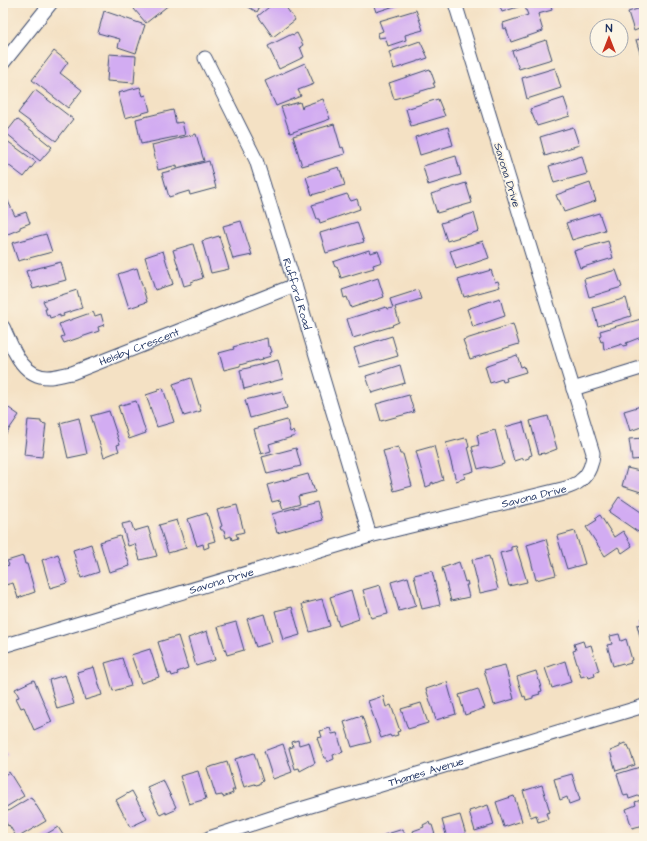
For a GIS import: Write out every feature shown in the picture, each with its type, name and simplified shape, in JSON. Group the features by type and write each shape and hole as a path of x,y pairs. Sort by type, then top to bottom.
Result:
{"street":[{"path":"3,63 51,3"},
{"name":"Savona Drive","path":"3,646 370,536 566,488 581,481 588,471 593,459 593,453 455,3"},
{"name":"Rufford Road","path":"205,58 256,160 370,536"},
{"name":"Helsby Crescent","path":"3,327 18,360 25,368 38,375 47,377 72,373 295,285"},
{"path":"573,389 644,367"},
{"name":"Thames Avenue","path":"209,838 274,817 644,706"}],"building":[{"path":"139,3 170,4 146,23 134,9"},
{"path":"242,3 262,3 257,12"},
{"path":"274,3 283,3 295,20 273,37 258,16"},
{"path":"373,3 404,3 376,12"},
{"path":"499,3 530,3 502,12"},
{"path":"537,3 550,3 552,10 538,14 543,31 511,42 506,28 504,29 503,23 528,15 525,7"},
{"path":"644,7 644,27 634,31 628,12"},
{"path":"416,10 423,30 405,35 406,40 388,46 385,37 379,38 378,33 383,31 379,21"},
{"path":"104,11 145,25 136,53 118,47 120,39 98,33"},
{"path":"297,33 303,45 300,47 304,57 279,69 268,46"},
{"path":"644,38 644,59 642,59 636,40"},
{"path":"546,40 552,59 519,69 512,51"},
{"path":"420,41 428,58 394,69 389,52"},
{"path":"54,51 68,62 60,73 82,90 68,108 32,80"},
{"path":"109,54 136,56 134,83 107,81"},
{"path":"305,63 314,84 298,90 301,96 276,106 265,81"},
{"path":"555,68 561,88 527,99 522,78"},
{"path":"430,69 435,87 394,99 389,83"},
{"path":"140,87 143,96 146,95 150,111 125,118 118,93"},
{"path":"35,90 73,119 56,141 18,113"},
{"path":"564,98 570,116 537,126 530,109"},
{"path":"323,99 330,119 290,133 281,107 300,102 302,109 303,106"},
{"path":"438,99 445,116 411,126 406,109"},
{"path":"173,110 176,123 182,122 185,135 141,144 136,119"},
{"path":"17,119 52,147 40,161 6,133"},
{"path":"334,124 341,148 343,147 345,154 302,166 293,136"},
{"path":"448,127 453,145 420,155 415,137"},
{"path":"573,127 579,145 545,156 540,137"},
{"path":"196,134 204,161 177,168 177,165 158,170 152,145"},
{"path":"3,138 36,162 24,177 3,161"},
{"path":"456,156 461,175 428,185 423,166"},
{"path":"582,156 587,174 554,183 549,166"},
{"path":"209,161 216,188 190,195 189,191 169,197 162,173"},
{"path":"339,167 345,185 312,195 306,177"},
{"path":"466,183 472,203 437,213 431,194"},
{"path":"590,183 596,201 564,212 556,195"},
{"path":"347,194 351,201 357,199 360,209 320,223 312,205"},
{"path":"7,199 15,216 26,212 30,223 3,236 3,201"},
{"path":"474,213 479,231 447,241 441,223"},
{"path":"599,213 605,230 572,240 566,223"},
{"path":"241,221 252,255 233,259 223,226"},
{"path":"357,222 364,242 326,253 320,233"},
{"path":"46,234 52,252 18,261 12,243"},
{"path":"219,236 229,269 211,273 202,241"},
{"path":"483,241 489,258 456,269 450,251"},
{"path":"608,241 613,258 580,268 574,251"},
{"path":"193,244 203,278 184,286 173,250"},
{"path":"369,250 370,253 378,251 382,262 373,265 374,268 341,278 337,266 335,267 333,262"},
{"path":"163,251 173,284 155,290 145,257"},
{"path":"61,262 66,280 33,289 26,271"},
{"path":"137,268 147,302 129,308 118,274"},
{"path":"491,270 495,282 498,281 500,287 464,297 458,280"},
{"path":"616,270 622,287 589,297 584,279"},
{"path":"378,278 384,297 351,308 347,297 344,298 342,290"},
{"path":"77,290 82,308 63,314 64,316 60,317 60,315 50,318 49,315 47,316 45,309 47,309 43,301"},
{"path":"418,290 421,299 395,307 399,322 392,325 393,326 353,338 347,319 386,307 387,309 393,308 390,299"},
{"path":"500,298 505,316 473,327 467,309"},
{"path":"626,298 631,316 598,326 593,308"},
{"path":"93,312 95,316 101,314 104,325 98,327 99,331 64,343 61,337 64,336 59,324"},
{"path":"641,319 644,336 626,343 627,345 623,346 622,344 604,350 603,341 601,342 599,336 601,335 600,331"},
{"path":"513,324 519,344 470,359 463,340"},
{"path":"392,336 398,356 360,367 354,348"},
{"path":"267,338 268,346 270,346 272,352 270,353 271,356 261,359 262,360 257,360 224,370 219,353 234,349 233,347"},
{"path":"517,355 521,367 524,366 526,372 506,378 507,381 503,382 502,379 490,383 485,366"},
{"path":"278,360 283,379 244,389 240,370"},
{"path":"400,365 405,383 372,393 366,376"},
{"path":"191,378 201,411 184,416 173,384"},
{"path":"163,388 174,422 157,427 146,395"},
{"path":"282,391 287,408 250,418 245,400"},
{"path":"409,395 414,412 381,421 376,404"},
{"path":"136,401 146,433 129,439 118,406"},
{"path":"3,404 19,415 3,438"},
{"path":"644,405 644,426 630,431 624,411"},
{"path":"109,411 120,444 117,445 119,451 104,457 91,416"},
{"path":"548,416 557,449 544,454 539,454 530,421"},
{"path":"79,418 87,454 68,458 60,423"},
{"path":"28,420 41,421 41,423 46,424 42,457 24,455"},
{"path":"287,420 290,432 293,431 295,436 269,444 271,451 261,454 254,429"},
{"path":"523,422 532,455 523,460 523,458 514,461 505,427"},
{"path":"495,430 504,464 490,468 485,467 478,469 472,447 479,445 477,435"},
{"path":"467,438 474,471 464,474 465,478 456,481 446,443"},
{"path":"644,438 644,459 632,460 629,439"},
{"path":"434,446 443,480 433,484 433,482 431,485 426,487 416,451"},
{"path":"398,447 400,454 403,454 412,486 394,491 383,451"},
{"path":"296,448 301,466 267,474 262,457"},
{"path":"627,468 644,472 644,493 622,486"},
{"path":"308,474 315,492 298,496 300,504 283,509 280,500 272,502 267,485"},
{"path":"619,497 644,514 644,523 638,532 609,512"},
{"path":"317,502 322,520 277,533 272,514"},
{"path":"237,505 244,532 236,534 238,538 232,540 231,536 226,538 224,530 221,530 220,527 222,526 217,510"},
{"path":"207,513 215,541 208,543 209,547 204,549 203,544 197,546 188,519"},
{"path":"600,515 614,537 623,531 632,546 622,553 618,547 605,556 586,527 597,520 595,518"},
{"path":"177,520 186,548 168,553 159,525"},
{"path":"131,522 134,531 148,527 157,556 140,560 135,544 128,546 122,524"},
{"path":"575,531 585,564 567,569 557,536"},
{"path":"120,536 130,566 109,572 100,542"},
{"path":"546,539 556,575 536,580 527,545"},
{"path":"91,544 99,572 81,578 73,550"},
{"path":"516,546 527,582 509,586 500,553 511,550 511,547"},
{"path":"58,554 67,583 50,588 42,560"},
{"path":"23,556 25,564 27,564 35,592 18,598 13,583 5,585 3,578 3,567 9,565 7,561"},
{"path":"489,556 498,589 480,593 472,560"},
{"path":"459,562 465,582 467,581 468,585 466,585 469,597 451,601 442,568"},
{"path":"432,571 440,605 422,609 414,575"},
{"path":"408,577 416,606 399,611 391,582"},
{"path":"380,585 388,614 371,618 363,590"},
{"path":"351,590 359,619 339,626 330,597"},
{"path":"322,599 330,626 310,632 302,604"},
{"path":"292,607 300,635 283,640 275,611"},
{"path":"264,614 272,642 256,647 247,619"},
{"path":"644,618 644,644 642,644 637,625 642,624 641,619"},
{"path":"236,622 244,650 227,655 218,627"},
{"path":"207,631 215,660 196,666 188,638"},
{"path":"619,634 621,641 626,639 632,660 630,661 631,663 624,665 623,663 613,666 607,645 612,644 610,636"},
{"path":"178,636 188,668 177,672 178,674 172,676 171,673 168,674 158,642"},
{"path":"583,641 585,647 591,645 599,671 594,673 595,676 589,678 588,675 581,677 573,651 576,650 574,644"},
{"path":"150,649 159,677 141,683 131,655"},
{"path":"122,658 131,686 113,691 105,663"},
{"path":"565,661 571,682 552,688 545,668"},
{"path":"505,665 514,699 494,705 484,670"},
{"path":"94,667 102,695 85,700 77,672"},
{"path":"536,671 542,691 539,692 540,694 533,696 533,698 526,700 525,696 523,697 517,677"},
{"path":"65,675 74,704 57,709 49,680"},
{"path":"34,680 52,722 34,730 24,707 21,708 16,698 19,697 15,689"},
{"path":"447,682 456,714 436,720 426,689"},
{"path":"478,689 485,708 465,715 459,695"},
{"path":"383,696 386,707 391,705 400,731 397,732 398,735 391,737 390,735 381,738 368,701"},
{"path":"421,703 428,723 408,729 401,709"},
{"path":"362,716 371,742 352,747 344,722"},
{"path":"330,728 332,734 337,733 343,752 333,755 334,759 327,762 326,758 324,758 317,738 322,737 320,731"},
{"path":"298,740 299,745 309,742 315,763 300,771 299,768 295,769 289,748 293,747 292,742"},
{"path":"625,743 626,746 628,745 635,765 616,771 610,751"},
{"path":"283,744 292,772 273,779 264,751"},
{"path":"3,747 8,755 3,757"},
{"path":"254,753 263,781 260,782 260,784 244,787 235,759"},
{"path":"227,762 235,790 232,790 233,793 223,797 222,795 216,796 207,768"},
{"path":"640,767 644,777 644,794 629,799 628,795 624,796 617,774"},
{"path":"198,771 206,799 189,804 180,776"},
{"path":"9,772 24,796 3,809 3,776"},
{"path":"572,774 580,800 569,804 567,797 560,800 554,779"},
{"path":"163,780 176,807 174,808 175,810 160,815 147,787"},
{"path":"542,785 550,812 546,813 548,819 538,822 536,815 531,817 523,791"},
{"path":"132,791 147,819 130,827 116,800"},
{"path":"514,796 522,821 504,827 496,802"},
{"path":"31,797 46,821 17,838 9,825 8,826 3,814"},
{"path":"641,800 643,804 644,803 644,825 632,828 626,809 636,805 635,802"},
{"path":"488,805 494,825 475,831 469,811"},
{"path":"460,815 467,838 447,838 442,820"},
{"path":"429,822 430,825 432,825 436,838 415,838 413,831 424,827 423,825"},
{"path":"58,827 65,838 40,838"},
{"path":"403,829 406,838 385,838 384,835"}]}
